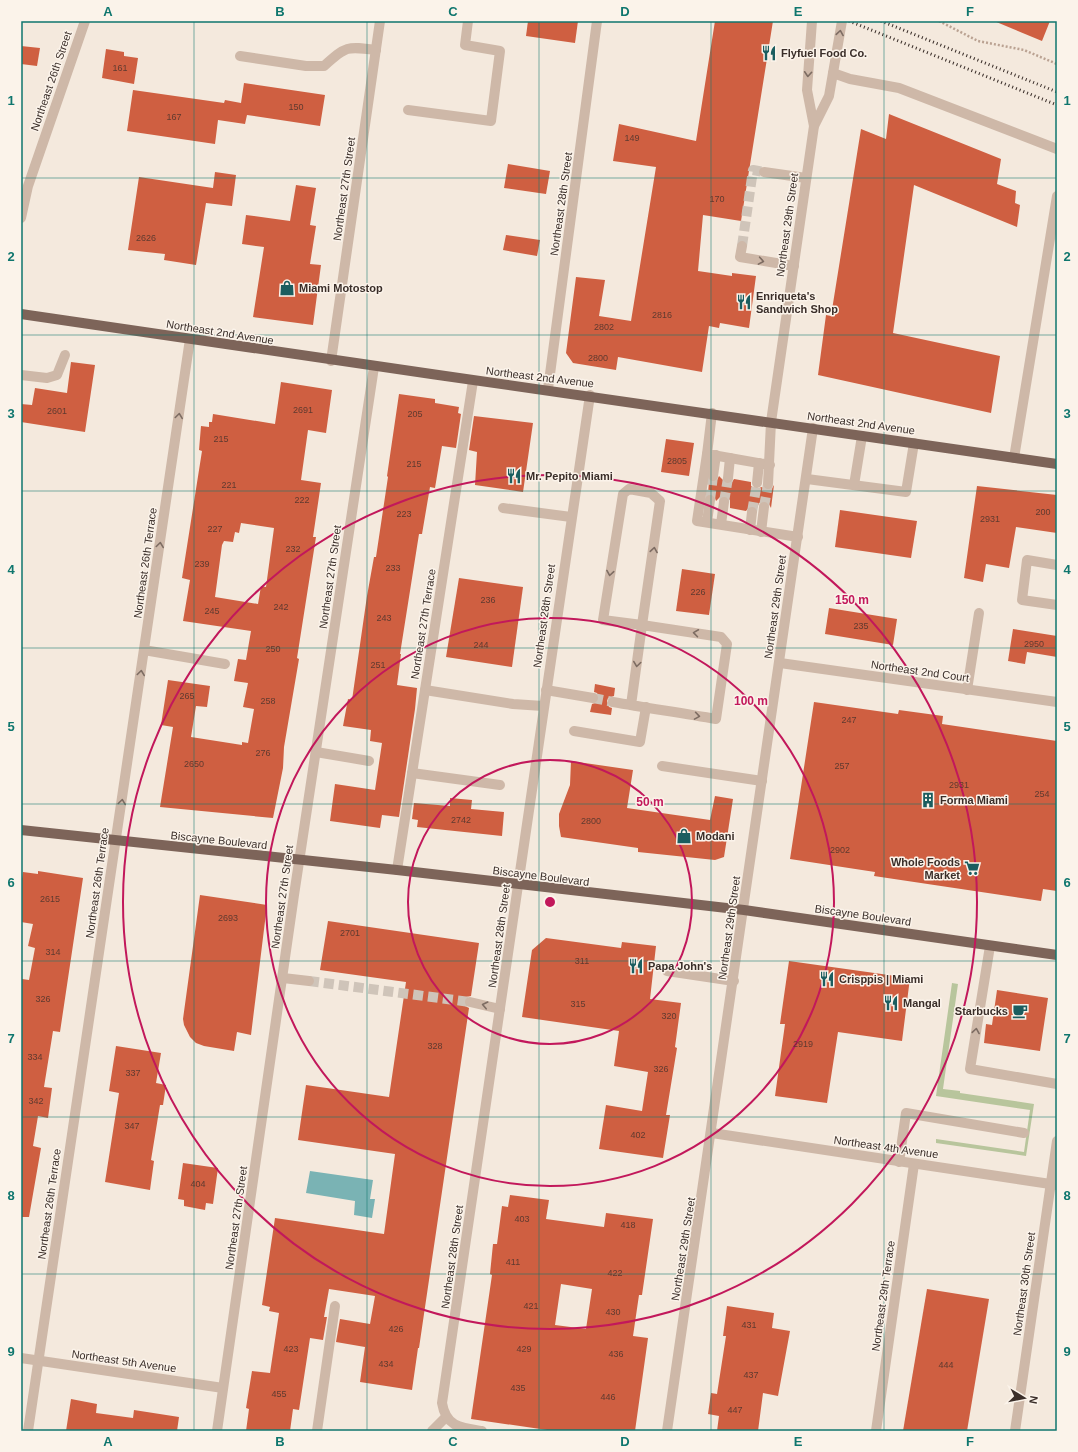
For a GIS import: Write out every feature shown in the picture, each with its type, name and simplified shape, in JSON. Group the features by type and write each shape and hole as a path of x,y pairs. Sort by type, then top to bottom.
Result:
{"main road":[{"name":"Northeast 2nd Avenue","path":"21,314 331,361 473,381 590,395 1057,464"},
{"name":"Biscayne Boulevard","path":"21,830 300,861 397,870 518,886 744,910 1057,955"}],"street":[{"name":"Northeast 26th Street","path":"21,218 24,185 85,21"},
{"name":"Northeast 27th Street","path":"331,361 380,21"},
{"path":"408,110 491,121 500,50 465,45 468,21"},
{"name":"Northeast 28th Street","path":"548,390 597,21"},
{"name":"Northeast 29th Street","path":"812,21 807,90 814,126"},
{"name":"Northeast 29th Street","path":"768,484 771,422 814,126 829,96 842,21"},
{"path":"240,56 306,66 324,66 338,54 352,46 376,50"},
{"path":"833,73 850,79 899,88 1057,149"},
{"path":"764,172 806,178"},
{"path":"1014,458 1057,196"},
{"path":"742,246 740,257 794,266"},
{"name":"Northeast 26th Terrace","path":"28,1431 190,339"},
{"path":"21,375 47,378 57,375 65,355"},
{"name":"Northeast 27th Street","path":"217,1431 374,367"},
{"name":"Northeast 27th Terrace","path":"397,870 473,381"},
{"name":"Northeast 28th Street","path":"446,1417 442,1403 543,706 590,395"},
{"path":"712,413 711,454 713,476"},
{"name":"Northeast 29th Street","path":"667,1431 712,1133 807,479 813,428"},
{"path":"854,485 862,436"},
{"path":"807,479 906,492 914,443"},
{"path":"711,454 770,465"},
{"path":"711,454 697,521 798,537"},
{"path":"728,478 730,458"},
{"path":"757,483 759,463"},
{"path":"613,702 658,710 716,719 727,644 721,637 642,625 603,620 623,494 629,489 651,493 660,501 642,625 631,705"},
{"path":"707,522 710,500"},
{"path":"721,524 724,502"},
{"path":"761,532 764,507"},
{"path":"503,508 571,517"},
{"path":"750,530 752,512"},
{"path":"1057,565 1027,560 1022,600 1057,605"},
{"path":"967,690 979,613"},
{"path":"144,650 225,664"},
{"name":"Northeast 2nd Court","path":"780,662 1057,702"},
{"path":"425,690 513,704 543,706"},
{"path":"546,690 592,698"},
{"path":"574,731 640,742 646,707"},
{"path":"316,752 369,761"},
{"path":"662,766 762,781"},
{"path":"412,774 500,785"},
{"path":"990,946 970,1069 1057,1084"},
{"path":"667,971 734,981"},
{"path":"283,978 309,981"},
{"path":"470,1002 500,1009"},
{"path":"899,1162 906,1114 1024,1133"},
{"name":"Northeast 4th Avenue","path":"712,1133 1054,1184"},
{"name":"Northeast 30th Street","path":"1015,1431 1054,1184 1057,1141"},
{"name":"Northeast 29th Terrace","path":"876,1431 914,1164"},
{"path":"317,1431 335,1306"},
{"name":"Northeast 5th Avenue","path":"21,1358 223,1388"},
{"path":"432,1431 446,1417 458,1426 482,1431"}],"path":[{"path":"939,21 978,41 1024,50 1057,64"}],"green space":[{"path":"952,983 958,984 943,1089 1034,1104 1026,1156 936,1143 936,1139 1024,1152 1030,1110 936,1096"}],"water":[{"path":"310,1171 373,1180 370,1199 375,1199 372,1218 354,1215 355,1201 306,1193"}],"building":[{"path":"528,21 578,21 575,43 526,36"},
{"path":"715,21 773,21 741,221 703,215 698,271 732,276 732,273 756,276 749,328 720,323 719,328 709,326 702,372 618,357 616,370 573,363 566,353 576,277 605,280 599,316 631,321 656,167 613,161 619,124 696,141"},
{"path":"994,21 1050,21 1042,41"},
{"path":"21,46 40,48 37,66 21,64"},
{"path":"106,49 124,52 124,56 138,58 134,84 102,78"},
{"path":"244,83 325,95 320,126 247,115 245,124 218,120 215,144 127,131 133,90 224,103 225,100 241,103"},
{"path":"889,114 1001,159 997,184 1016,191 1015,203 1020,205 1017,227 914,185 893,333 1000,356 991,413 818,375 826,315 831,316 861,129 886,139"},
{"path":"508,164 550,171 546,194 504,188"},
{"path":"215,172 236,175 232,206 206,203 196,265 164,260 165,254 128,250 139,177 213,188"},
{"path":"296,185 316,188 310,225 316,226 310,264 321,265 313,325 253,317 264,247 242,244 246,215 290,221"},
{"path":"506,235 540,240 537,256 503,250"},
{"path":"71,362 95,365 85,432 21,422 21,404 32,405 35,388 67,393"},
{"path":"281,382 332,390 326,433 308,430 301,480 321,483 313,537 316,537 297,658 299,659 284,747 283,768 273,818 160,807 173,727 161,725 168,680 210,686 207,707 196,706 191,737 242,745 242,742 248,743 254,709 243,707 248,683 234,681 238,659 246,660 251,631 183,621 190,580 182,578 202,451 199,450 201,426 209,427 209,422 212,422 213,414 275,424","holes":["241,523 274,528 266,587 261,586 258,604 215,597 222,545 224,541 233,542 235,532 239,533"]},
{"path":"399,394 435,399 435,403 459,407 458,413 461,414 456,448 442,446 435,488 430,487 422,534 419,534 400,654 397,685 417,688 415,709 399,817 382,815 380,828 330,821 335,784 375,790 382,743 370,741 371,730 343,726 348,699 352,700 367,596 374,557 376,557"},
{"path":"474,416 533,423 523,492 475,485 477,452 469,450"},
{"path":"666,439 694,443 689,476 661,472"},
{"path":"719,476 727,484 731,484 734,479 751,482 751,486 756,489 762,487 765,490 771,490 774,485 771,508 768,502 765,501 759,503 757,508 750,506 746,511 730,508 730,500 725,496 721,496 716,501 714,495 708,494 709,481 716,482"},
{"path":"977,486 1057,495 1057,533 1016,527 1009,568 986,564 983,582 964,578"},
{"path":"840,510 917,521 911,558 835,547"},
{"path":"682,569 715,574 709,615 676,611"},
{"path":"459,578 523,587 512,667 446,657"},
{"path":"829,608 897,619 893,645 825,634"},
{"path":"1013,629 1057,636 1057,657 1027,652 1025,664 1008,661"},
{"path":"595,684 615,688 614,696 608,698 607,701 609,707 612,708 611,715 590,712 592,704 598,702 599,699 597,693 594,692"},
{"name":"Forma Miami","path":"814,702 898,714 899,710 943,716 942,724 1057,741 1057,891 1043,889 1041,901 874,876 875,872 790,859"},
{"path":"571,761 633,770 627,808 710,820 715,796 733,799 724,857 715,860 638,852 638,848 561,837 559,814 570,785"},
{"path":"450,798 472,800 471,809 504,812 502,836 417,827 418,820 412,819 414,803 450,806"},
{"path":"38,871 83,878 60,1032 53,1031 44,1087 52,1088 48,1118 38,1116 33,1146 41,1148 29,1217 21,1217 21,988 22,979 29,980 35,948 28,946 33,924 21,922 21,885 23,872 38,874"},
{"path":"200,895 267,905 251,1035 237,1032 234,1051 204,1046 196,1043 190,1037 184,1025 183,1019"},
{"path":"328,921 479,943 471,996 466,997 464,1001 465,1006 469,1008 419,1348 412,1390 360,1382 365,1347 336,1342 340,1319 370,1324 375,1296 329,1289 324,1317 327,1317 323,1340 310,1338 299,1410 293,1409 290,1431 246,1431 249,1409 246,1408 252,1371 270,1373 279,1313 269,1311 270,1307 262,1305 275,1218 384,1234 395,1154 298,1140 306,1085 389,1097 406,982 320,970"},
{"path":"546,938 621,948 622,942 656,946 650,999 681,1003 675,1047 677,1048 666,1115 670,1115 663,1158 599,1149 606,1105 642,1111 648,1072 614,1066 619,1031 522,1017 532,950"},
{"path":"789,961 910,978 902,1041 838,1032 827,1103 775,1096 785,1024 780,1024"},
{"name":"Starbucks","path":"997,990 1048,998 1040,1051 984,1043 986,1024 992,1025"},
{"path":"116,1046 161,1053 156,1083 166,1085 163,1105 160,1105 151,1160 154,1161 150,1190 105,1182 119,1093 109,1091"},
{"path":"183,1163 218,1168 213,1204 206,1203 205,1210 184,1206 184,1200 178,1199"},
{"path":"510,1195 549,1200 546,1219 604,1227 606,1213 653,1219 642,1295 639,1295 633,1336 648,1338 635,1431 554,1431 471,1419 492,1275 490,1274 493,1244 497,1244 502,1206 508,1207","holes":["561,1284 592,1289 586,1329 555,1325"]},
{"path":"927,1289 989,1299 967,1431 903,1431"},
{"path":"727,1306 774,1313 772,1328 790,1331 778,1396 763,1393 758,1431 717,1431 719,1416 708,1414 711,1393 717,1394 726,1336 723,1336"},
{"path":"71,1399 97,1404 96,1413 133,1418 134,1410 179,1417 177,1431 66,1431"}],"tunnel":[{"path":"742,246 753,170 764,172"},
{"path":"710,500 713,476"},
{"path":"724,502 728,478"},
{"path":"752,512 757,483"},
{"path":"764,507 768,484"},
{"path":"593,698 613,702"},
{"path":"309,981 470,1002"}],"railway":[{"path":"849,21 1057,105"},
{"path":"881,21 1057,92"}],"place":[{"name":"Flyfuel Food Co.","path":"769,53"},
{"name":"Miami Motostop","path":"287,288"},
{"name":"Enriqueta's Sandwich Shop","path":"744,302"},
{"name":"Mr. Pepito Miami","path":"514,476"},
{"name":"Forma Miami","path":"928,800"},
{"name":"Modani","path":"684,836"},
{"name":"Whole Foods Market","path":"972,868"},
{"name":"Papa John's","path":"636,966"},
{"name":"Crisppis | Miami","path":"827,979"},
{"name":"Mangal","path":"891,1003"},
{"name":"Starbucks","path":"1020,1011"}]}
